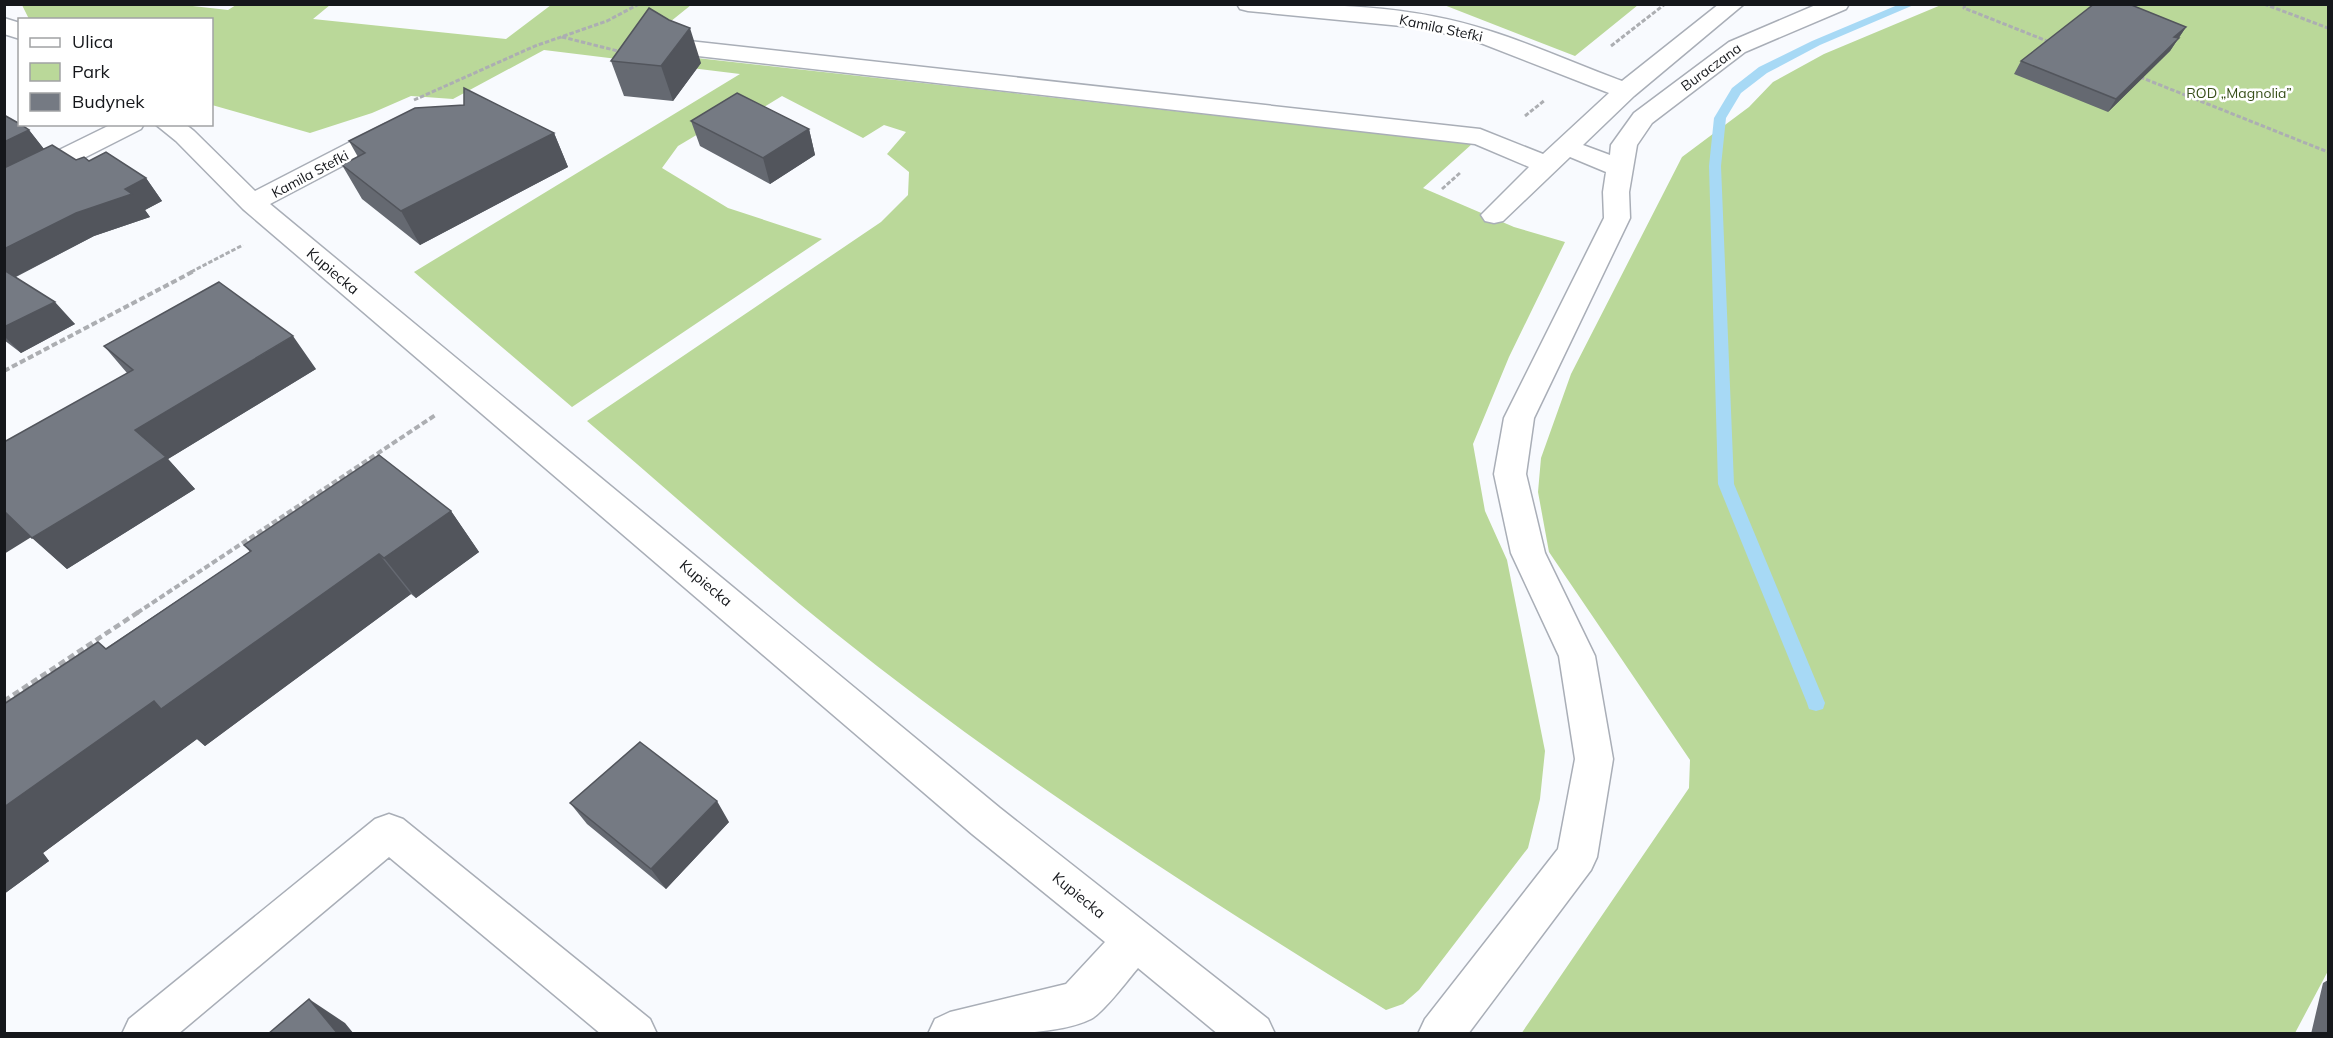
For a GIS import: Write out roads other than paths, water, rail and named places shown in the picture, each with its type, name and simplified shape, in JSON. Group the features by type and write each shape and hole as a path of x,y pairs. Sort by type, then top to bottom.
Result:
{"street":[{"name":"Kamila Stefki","path":"1248,4 1422,13 1625,92"},
{"path":"1494,215 1625,92 1733,4"},
{"name":"Buraczana","path":"1440,1034 1577,857 1594,759 1577,656 1528,553 1510,474 1519,418 1617,218 1616,192 1624,145 1642,118 1737,47 1838,4"},
{"path":"4,25 18,31"},
{"path":"688,48 1480,137 1546,165"},
{"name":"Kamila Stefki","path":"252,203 409,111"},
{"path":"4,188 128,126"},
{"name":"Kupiecka","path":"170,126 185,136 252,203 279,226 986,821 1253,1034"},
{"path":"1567,147 1620,169"},
{"path":"144,1034 389,832 635,1034"},
{"path":"950,1034 1078,1003 1135,940"}],"waterway":[{"path":"1816,703 1726,484 1715,166 1720,118 1736,91 1763,70 1816,43 1911,4"}],"park label":[{"name":"ROD „Magnolia”","path":"2239,93"}]}
